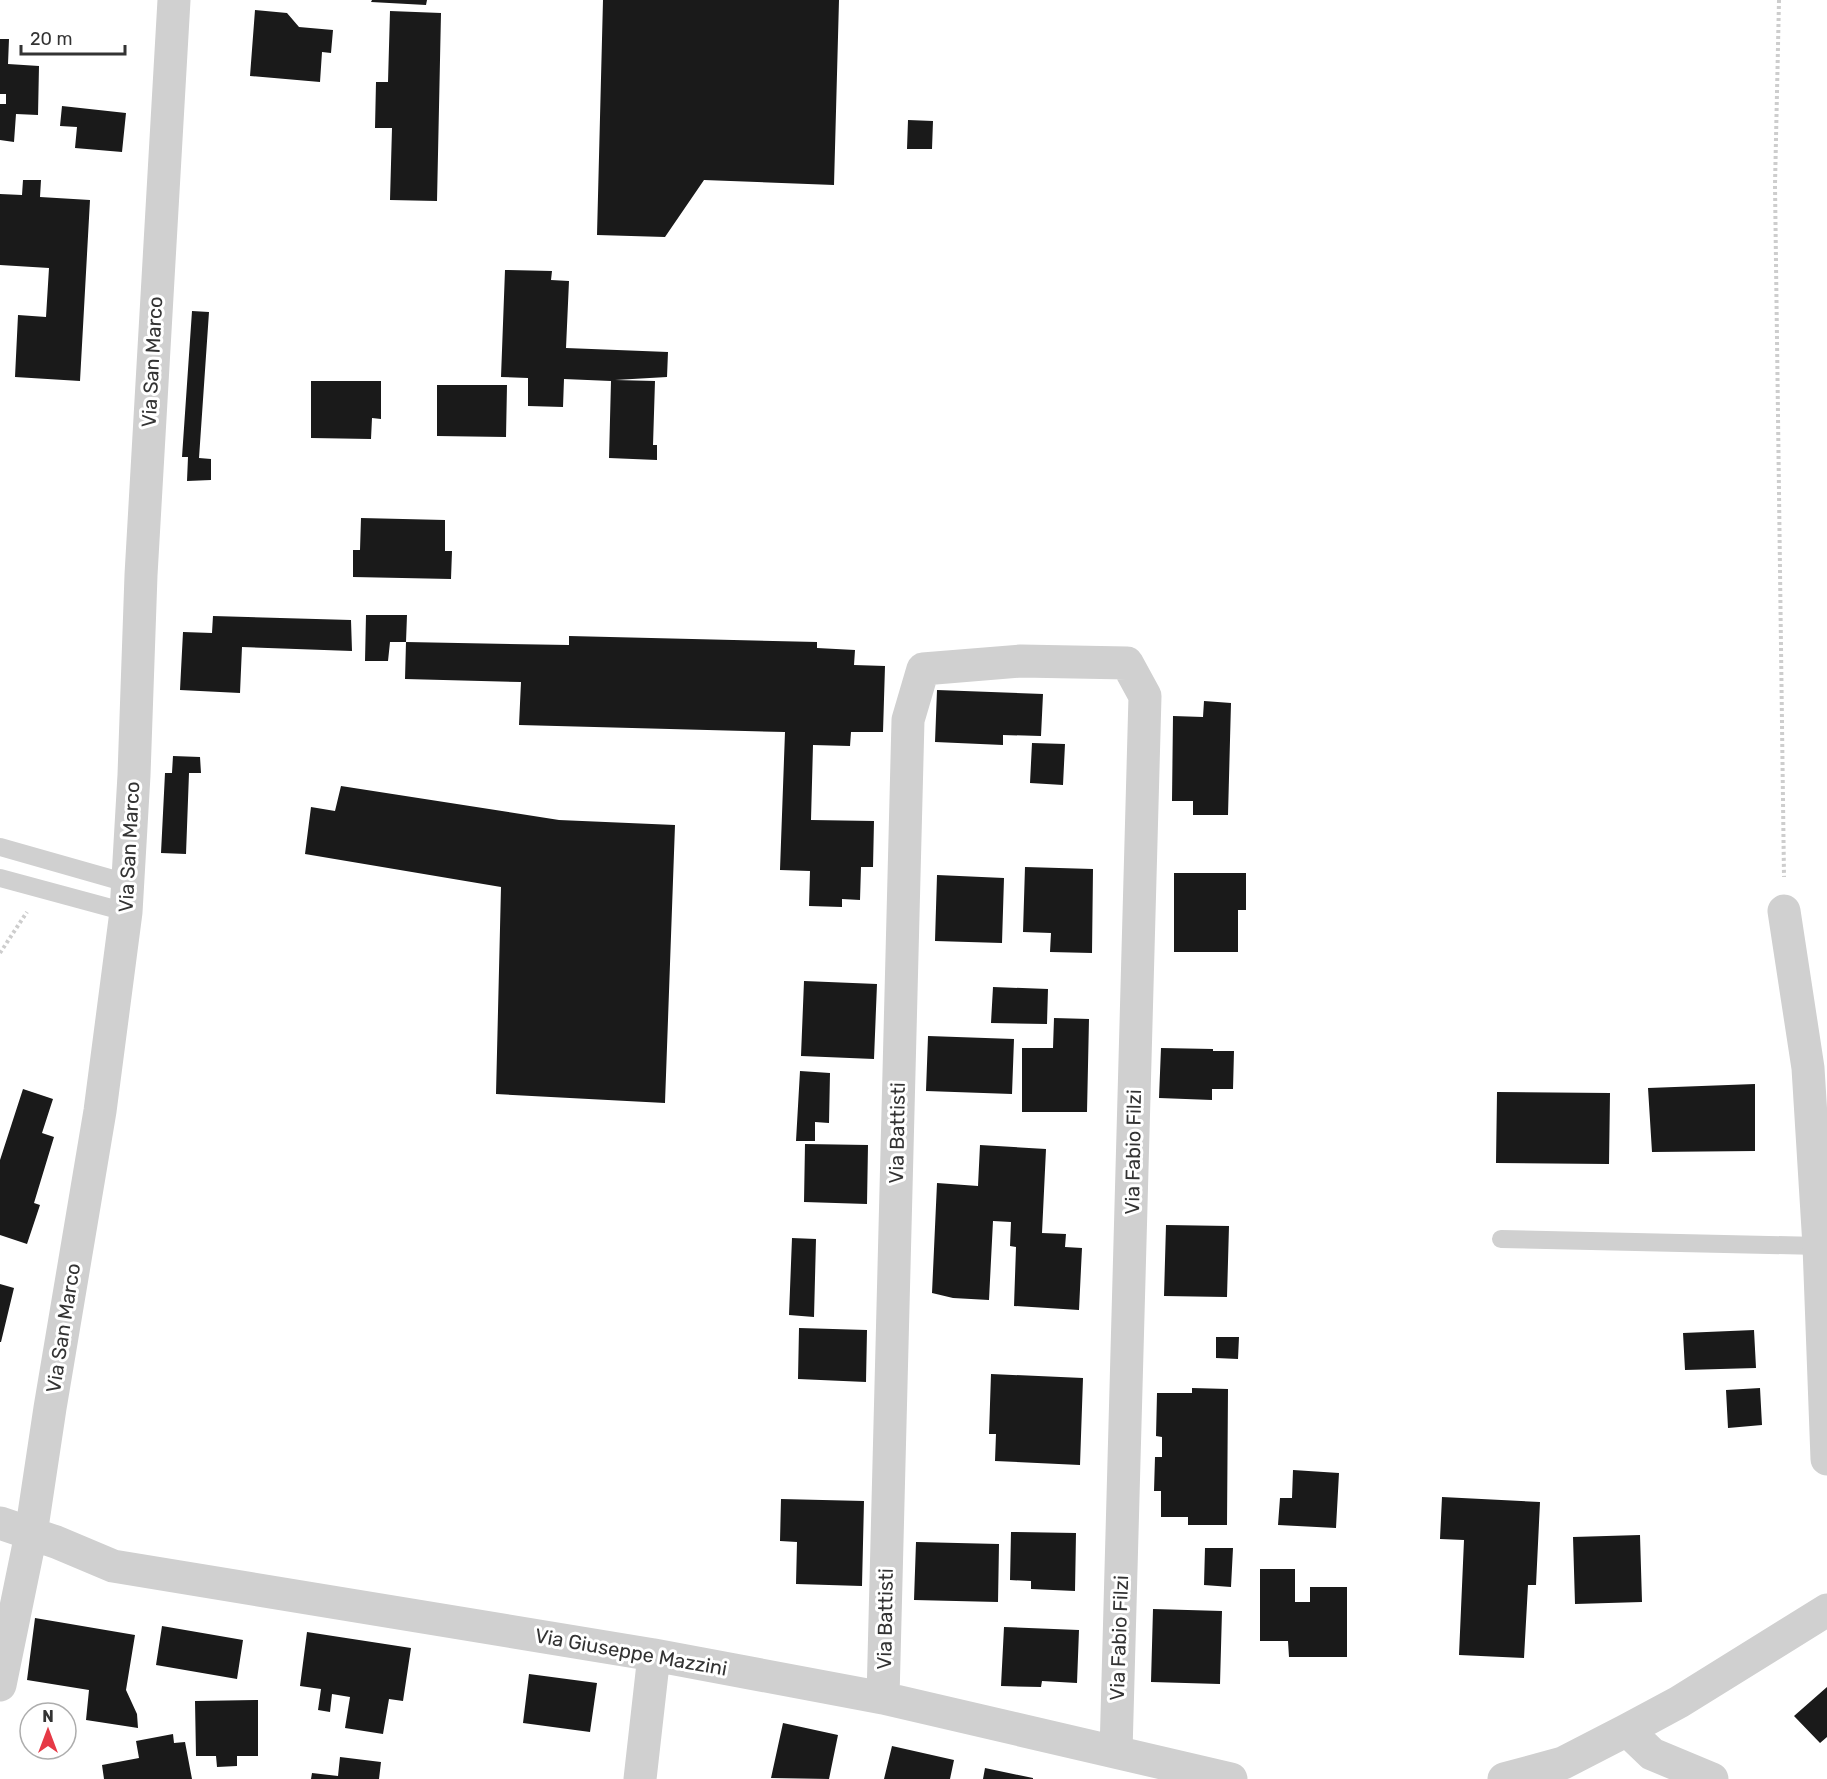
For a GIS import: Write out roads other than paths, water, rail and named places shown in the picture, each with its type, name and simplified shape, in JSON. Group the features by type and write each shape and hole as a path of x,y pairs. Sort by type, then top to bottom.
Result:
{"street":[{"name":"Via San Marco","path":"0,1684 31,1534 100,1111 127,897 148,437 174,0"},
{"name":"Via Battisti","path":"882,1698 908,720 923,669 1021,661"},
{"name":"Via Fabio Filzi","path":"1021,661 1127,663 1145,696 1116,1752"},
{"path":"1784,911 1808,1068 1820,1246 1827,1459"},
{"name":"Via Giuseppe Mazzini","path":"0,1523 56,1542 113,1566 654,1655 882,1698 1231,1779"},
{"path":"1504,1779 1563,1763 1627,1730 1679,1702 1827,1610"},
{"path":"640,1779 654,1655"},
{"path":"1627,1730 1652,1754 1713,1779"}],"lane":[{"path":"0,848 127,897"},
{"path":"0,878 127,897"},
{"path":"1501,1239 1820,1246"}]}
